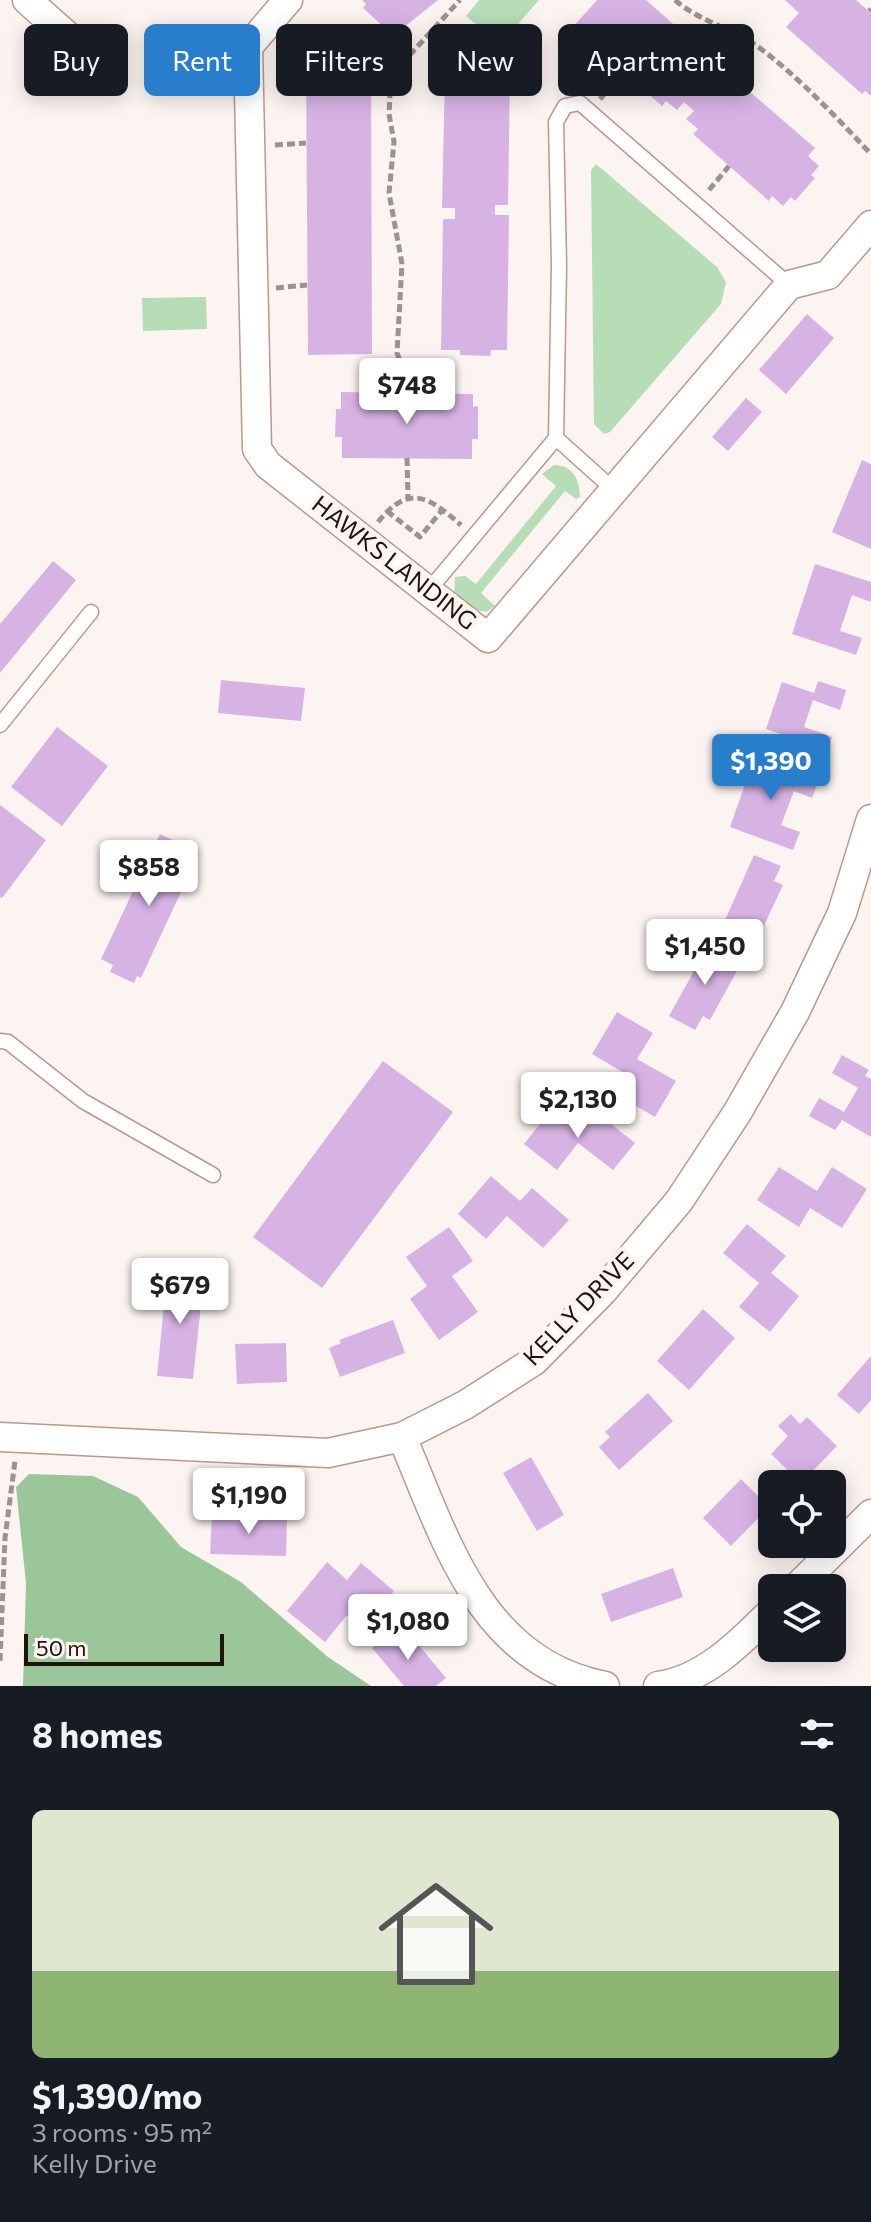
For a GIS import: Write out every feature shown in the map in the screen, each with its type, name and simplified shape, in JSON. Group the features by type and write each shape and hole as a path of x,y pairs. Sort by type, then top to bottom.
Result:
{"street":[{"path":"27,0 54,24"},
{"name":"HAWKS LANDING","path":"288,0 248,47 257,449 268,465 365,538 488,638 789,285"},
{"path":"789,285 828,275 871,225"},
{"name":"KELLY DRIVE","path":"8,1447 328,1453 402,1437 465,1405 534,1361 603,1291 679,1201 737,1113 795,1012 842,913 871,819"},
{"path":"402,1437 460,1573 487,1614 532,1658 573,1680 605,1686"},
{"path":"810,1574 871,1514"},
{"path":"658,1686 675,1684 731,1652 758,1625"}],"lane":[{"path":"429,590 556,438 559,265 556,122 565,106 580,103 789,285"},
{"path":"556,438 614,490"},
{"path":"0,725 91,612"},
{"path":"0,1041 8,1042 83,1101 213,1175"}],"path":[{"path":"413,393 397,353 402,264 389,193 394,142 389,114 390,95 397,73 407,58 460,0"},
{"path":"675,0 754,44 788,70 871,154"},
{"path":"683,6 688,0"},
{"path":"590,112 604,96"},
{"path":"697,205 729,166"},
{"path":"407,458 408,497"},
{"path":"365,538 387,511 408,497 431,501 474,536"},
{"path":"387,511 420,537 443,509"},
{"path":"0,1661 8,1447"}],"green space":[{"path":"479,0 539,0 518,24 475,24 466,16"},
{"path":"596,164 717,267 726,282 721,304 610,432 604,434 594,424 591,170"},
{"path":"206,297 207,329 143,331 142,298"},
{"path":"554,465 571,471 579,485 580,497 576,499 565,491 481,593 495,606 486,612 475,610 454,595 455,577 465,576 476,584 556,486 542,474"},
{"path":"29,1474 93,1476 138,1497 181,1547 241,1582 328,1657 371,1686 23,1686 26,1583 16,1487"}],"building":[{"path":"362,0 438,0 408,24 381,24 363,8 366,4"},
{"path":"597,0 646,0 673,24 576,24"},
{"path":"785,0 856,0 871,13 871,96 865,91 862,94 786,27 799,13"},
{"path":"754,95 815,148 808,156 819,166 811,175 815,178 795,201 791,197 783,206 772,196 769,201 693,134 698,129 686,119 694,111 684,102 677,110 666,101 662,106 650,96"},
{"path":"306,96 371,96 372,354 308,355"},
{"path":"444,96 510,96 508,205 495,205 495,215 509,215 507,350 491,350 490,356 460,355 460,350 441,350 443,219 455,219 455,208 442,208"},
{"path":"807,314 834,338 786,394 759,370"},
{"path":"341,392 473,394 473,407 478,406 478,439 472,439 472,459 342,458 342,437 335,437 336,409 341,409"},
{"path":"746,398 762,412 728,451 712,437"},
{"path":"862,460 871,464 871,549 832,532"},
{"path":"53,561 76,580 0,673 0,624"},
{"path":"815,564 871,582 871,602 852,595 840,631 862,638 856,655 792,634"},
{"path":"221,680 305,688 301,721 218,713"},
{"path":"818,681 846,690 840,710 813,700 804,727 832,737 826,756 797,747 799,740 766,729 782,682 814,693"},
{"path":"57,727 108,766 62,826 11,787"},
{"path":"755,756 819,780 812,798 794,791 781,825 800,832 793,850 730,827"},
{"path":"0,805 46,840 2,898 0,897"},
{"path":"160,834 199,853 141,978 137,976 134,983 110,972 113,965 101,959"},
{"path":"754,855 781,866 774,881 783,885 761,932 752,928 747,940 721,929"},
{"path":"710,942 736,956 731,965 738,969 710,1020 703,1016 695,1030 669,1016"},
{"path":"617,1012 653,1033 637,1059 676,1081 655,1117 612,1092 624,1073 592,1054"},
{"path":"842,1055 869,1070 865,1076 871,1079 871,1137 842,1120 835,1130 809,1116 819,1098 844,1112 858,1088 832,1073"},
{"path":"383,1061 453,1112 322,1288 253,1237"},
{"path":"554,1106 583,1129 596,1112 635,1143 613,1170 578,1143 557,1170 524,1144"},
{"path":"779,1167 817,1191 832,1167 867,1189 842,1228 810,1208 799,1227 757,1200"},
{"path":"491,1176 520,1201 532,1188 569,1220 543,1248 507,1216 486,1239 458,1214"},
{"path":"747,1224 786,1256 771,1273 799,1296 770,1332 739,1307 759,1283 723,1253"},
{"path":"449,1227 473,1261 452,1276 478,1312 439,1340 410,1299 427,1286 406,1257"},
{"path":"167,1274 204,1278 193,1379 157,1376"},
{"path":"703,1309 735,1338 689,1390 657,1361"},
{"path":"393,1320 405,1353 340,1377 329,1348 341,1343 339,1340"},
{"path":"286,1343 287,1382 237,1384 235,1344"},
{"path":"871,1356 871,1400 859,1414 837,1395"},
{"path":"648,1393 673,1421 619,1470 599,1447 610,1437 605,1432"},
{"path":"791,1414 800,1424 807,1417 837,1446 814,1470 788,1470 771,1454 788,1436 778,1426"},
{"path":"531,1457 564,1515 537,1531 503,1473"},
{"path":"741,1479 758,1496 758,1518 731,1546 703,1518"},
{"path":"212,1516 287,1518 286,1556 210,1554"},
{"path":"327,1562 347,1580 361,1563 394,1591 363,1628 347,1615 325,1642 287,1611"},
{"path":"673,1568 683,1597 611,1622 601,1594"},
{"path":"394,1630 405,1643 412,1637 446,1678 436,1686 404,1686 372,1648"}]}
